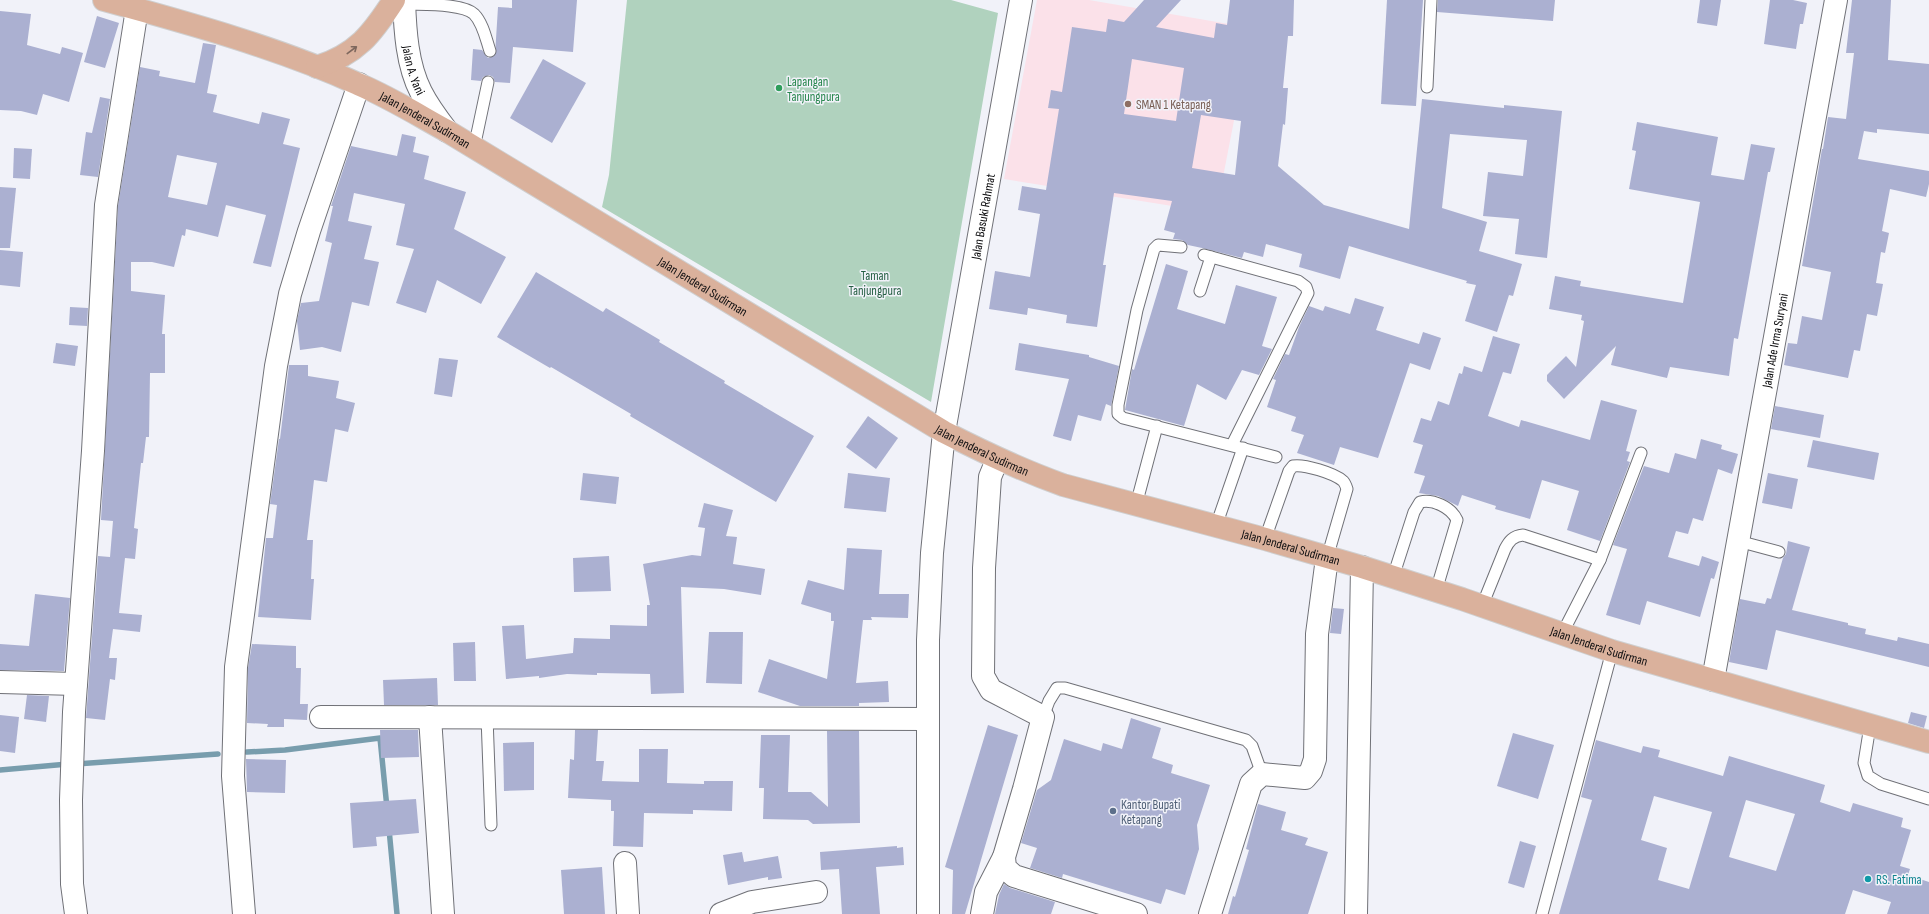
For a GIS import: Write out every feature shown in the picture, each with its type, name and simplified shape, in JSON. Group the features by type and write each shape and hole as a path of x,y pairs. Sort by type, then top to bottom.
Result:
{"main road":[{"name":"Jalan Jenderal Sudirman","path":"104,0 137,9 318,67 360,84 447,131 944,432 997,460 1062,485 1265,539 1436,590 1612,651 1929,742"},
{"path":"318,67 344,56 356,48 401,1"}],"street":[{"name":"Jalan Basuki Rahmat","path":"928,914 928,640 932,553 944,432 1021,0"},
{"name":"Jalan Ade Irma Suryani","path":"1713,680 1836,0"},
{"name":"Jalan A. Yani","path":"401,1 413,71 420,91 430,108 447,131"},
{"path":"76,914 72,884 71,800 76,684 92,451 106,205 137,9"},
{"path":"244,914 233,776 234,704 236,667 262,461 276,366 290,294 309,231 360,84"},
{"path":"982,914 986,892 1004,857 1043,717 991,690 984,676 984,568 990,477 997,460"},
{"path":"1210,914 1251,784 1262,774 1305,778 1311,771 1315,759 1317,634 1327,558"},
{"path":"1356,914 1362,568"},
{"path":"0,682 76,684"},
{"path":"321,717 928,719"},
{"path":"430,717 443,914"},
{"path":"1004,857 1005,868 1014,876 1136,914"},
{"path":"625,864 628,914"},
{"path":"721,914 752,902 816,892"}],"lane":[{"path":"1427,87 1431,0"},
{"path":"401,1 451,6 467,10 474,14 481,26 490,51"},
{"path":"474,148 488,82"},
{"path":"1181,247 1158,245 1154,249 1137,310 1118,404 1118,414 1123,418 1276,457"},
{"path":"1200,291 1208,256 1298,280 1306,287 1308,293 1237,447 1216,526"},
{"path":"1136,505 1157,426"},
{"path":"1562,634 1600,560 1642,454"},
{"path":"1265,539 1289,471 1293,466 1301,465 1337,477 1344,482 1347,489 1327,558"},
{"path":"1393,577 1414,512 1420,502 1426,501 1446,507 1454,512 1457,520 1436,590"},
{"path":"1482,606 1505,549 1510,541 1518,535 1600,560"},
{"path":"1738,542 1779,552"},
{"path":"1542,914 1612,651"},
{"path":"1043,717 1048,701 1057,688 1065,688 1246,740 1252,746 1262,774"},
{"path":"487,717 491,825"},
{"path":"1870,726 1864,763 1868,776 1881,784 1929,799"}],"shaded area":[{"name":"SMAN 1 Ketapang","path":"1037,0 1089,0 1252,28 1216,213 1004,179"}],"green space":[{"name":"Taman Tanjungpura","path":"627,0 951,0 998,13 931,402 602,207 609,175"}],"building":[{"path":"512,0 577,0 573,52 513,47 510,83 495,82 493,77 489,75 483,77 481,81 471,80 473,49 482,50 488,58 495,55 498,7 512,8"},
{"path":"1144,0 1181,0 1156,27 1214,38 1216,23 1227,25 1230,0 1294,0 1293,36 1288,36 1283,88 1288,88 1285,125 1283,124 1278,166 1324,205 1409,229 1422,99 1504,108 1504,105 1562,111 1547,258 1515,254 1519,219 1483,216 1488,172 1523,176 1527,140 1450,134 1442,208 1487,222 1479,251 1522,264 1513,296 1509,295 1497,332 1465,321 1476,285 1466,283 1467,281 1349,246 1340,279 1299,267 1302,254 1266,244 1263,257 1244,252 1242,258 1188,245 1182,240 1173,239 1175,233 1164,230 1172,201 1114,193 1103,265 1106,265 1097,327 1066,323 1067,315 1028,308 1027,315 989,309 995,271 1030,277 1040,214 1018,210 1022,186 1046,190 1059,109 1048,108 1051,90 1062,92 1072,27 1106,32 1108,19 1124,22","holes":["1132,59 1184,68 1176,121 1124,114","1201,115 1241,121 1235,175 1192,168"]},
{"path":"1387,0 1423,0 1416,106 1381,104"},
{"path":"1438,0 1555,0 1553,21 1437,12"},
{"path":"1700,0 1721,0 1717,26 1697,23"},
{"path":"1770,0 1793,0 1807,3 1803,24 1800,24 1796,49 1764,44"},
{"path":"1852,0 1891,0 1888,60 1929,64 1929,134 1877,129 1877,133 1864,131 1858,159 1929,171 1929,184 1926,197 1890,189 1882,231 1889,233 1885,253 1881,252 1876,283 1883,284 1877,316 1867,314 1860,351 1854,350 1848,378 1784,365 1788,343 1797,344 1802,316 1822,320 1831,272 1802,266 1828,117 1846,119 1854,53 1846,53"},
{"path":"0,11 31,14 27,45 60,54 62,47 83,53 69,102 43,94 37,115 21,111 0,110"},
{"path":"97,16 119,23 105,68 84,62"},
{"path":"203,43 216,45 207,93 217,95 213,112 259,124 262,112 290,119 283,144 300,148 271,267 253,263 266,215 226,205 218,237 186,229 185,236 182,235 174,267 152,262 131,262 131,291 165,295 162,334 165,334 165,373 150,373 149,437 146,437 143,463 141,463 134,528 138,529 135,559 125,558 119,613 142,615 140,632 113,629 109,658 117,658 115,680 110,679 105,720 86,718 98,556 110,557 113,521 101,520 118,206 140,67 160,71 159,76 195,83","holes":["177,155 217,163 207,205 168,197"]},
{"path":"543,59 586,83 552,143 510,118"},
{"path":"100,97 110,99 98,177 80,175 86,132 92,133"},
{"path":"1637,122 1718,137 1711,175 1744,180 1751,144 1775,148 1770,172 1768,172 1738,339 1734,338 1729,376 1670,367 1667,378 1611,365 1616,346 1564,399 1547,381 1547,375 1566,356 1576,367 1584,321 1581,320 1582,315 1549,309 1555,276 1581,281 1580,286 1683,303 1700,202 1629,189 1636,151 1632,150"},
{"path":"402,134 416,137 413,152 429,156 424,179 466,192 454,229 506,257 481,304 437,280 426,313 396,303 414,249 396,245 405,204 354,193 348,221 372,226 364,259 379,262 369,306 352,302 341,352 322,347 300,350 297,321 301,303 319,301 332,243 325,241 333,206 331,206 351,146 397,156"},
{"path":"14,148 32,149 30,179 13,178"},
{"path":"0,187 16,188 10,248 0,248"},
{"path":"0,250 23,252 20,287 0,285"},
{"path":"1166,264 1188,271 1177,309 1225,324 1236,285 1277,297 1262,346 1272,349 1259,375 1242,370 1226,400 1197,384 1184,426 1125,410 1132,369 1134,370"},
{"path":"536,272 603,312 606,308 660,340 659,342 725,381 724,383 814,436 776,502 630,416 631,414 497,337"},
{"path":"1355,298 1384,307 1376,330 1419,344 1423,332 1441,338 1430,370 1410,363 1378,458 1340,447 1334,465 1297,453 1304,435 1291,431 1296,417 1267,407 1276,380 1273,379 1285,354 1289,355 1299,327 1309,306 1323,311 1325,306 1350,314"},
{"path":"70,307 88,308 87,326 69,325"},
{"path":"1493,336 1520,344 1511,374 1503,372 1488,416 1519,427 1521,420 1590,440 1601,400 1637,410 1626,451 1630,452 1627,461 1630,462 1600,541 1567,530 1579,491 1542,480 1530,519 1495,509 1496,506 1462,495 1458,506 1438,496 1419,493 1425,476 1414,473 1423,445 1413,442 1421,418 1431,421 1438,401 1449,405 1459,373 1462,374 1464,366 1482,372"},
{"path":"56,343 78,346 75,366 53,363"},
{"path":"1019,343 1089,355 1089,357 1119,366 1111,406 1106,404 1101,421 1078,415 1071,441 1053,436 1069,379 1015,370"},
{"path":"439,358 458,360 452,397 434,394"},
{"path":"289,365 308,365 308,376 339,381 336,398 355,403 348,432 335,429 327,482 314,480 307,540 313,540 311,579 314,579 311,620 258,617 266,538 273,538 277,505 270,504"},
{"path":"1775,406 1824,415 1820,438 1771,429"},
{"path":"868,416 898,438 876,469 846,447"},
{"path":"1701,439 1722,445 1721,449 1738,454 1732,474 1718,469 1703,521 1693,518 1688,534 1676,531 1668,557 1699,566 1702,556 1719,562 1714,579 1711,578 1700,617 1647,601 1640,625 1606,615 1627,549 1613,545 1644,466 1669,473 1675,453 1696,459"},
{"path":"1813,440 1879,453 1874,480 1807,467"},
{"path":"583,473 619,477 616,504 580,500"},
{"path":"848,473 890,478 886,512 844,508"},
{"path":"1768,473 1798,479 1792,509 1762,503"},
{"path":"704,503 733,510 726,536 737,537 733,564 765,569 761,595 724,589 681,587 684,693 651,694 650,674 567,674 539,678 539,676 506,679 502,626 524,625 526,659 573,653 574,638 610,639 610,625 647,626 647,605 650,605 643,564 692,555 701,556 705,528 698,527"},
{"path":"1788,541 1810,547 1792,610 1848,623 1848,625 1866,629 1865,634 1897,641 1898,637 1929,644 1929,667 1776,630 1767,670 1729,662 1740,599 1765,604 1767,598 1771,599 1783,558 1786,554"},
{"path":"847,548 882,550 879,594 909,594 908,618 871,617 872,620 863,620 856,683 888,681 889,702 859,703 859,706 800,706 758,692 769,659 827,679 834,621 831,621 831,613 801,604 808,580 844,590"},
{"path":"609,556 611,591 574,592 573,558"},
{"path":"35,594 70,598 64,671 0,670 0,644 29,646"},
{"path":"1333,608 1344,609 1341,634 1330,633"},
{"path":"709,632 743,632 742,684 706,683"},
{"path":"475,642 476,681 454,681 453,643"},
{"path":"252,644 296,646 296,668 301,668 300,704 308,704 307,720 284,719 284,727 267,727 268,724 247,723 248,668"},
{"path":"437,678 438,705 384,705 383,680"},
{"path":"27,695 49,696 46,722 24,719"},
{"path":"1911,712 1927,716 1924,728 1908,723"},
{"path":"0,715 19,717 15,753 0,751"},
{"name":"Kantor Bupati Ketapang","path":"1131,718 1161,728 1152,758 1173,765 1171,773 1210,785 1197,825 1199,849 1185,895 1166,889 1161,904 1063,874 1062,878 1030,868 1037,848 1021,843 1037,790 1051,780 1064,739 1101,751 1103,743 1122,749"},
{"path":"988,725 1018,735 965,914 952,914 953,870 945,867"},
{"path":"380,730 418,730 419,757 381,758"},
{"path":"575,730 598,730 596,761 604,761 602,781 639,782 639,749 668,749 667,783 704,784 704,781 733,781 732,811 693,810 693,814 644,813 643,847 613,846 614,811 611,811 611,800 568,798 570,759 574,760"},
{"path":"827,731 859,731 860,823 813,824 808,820 763,819 764,788 759,788 761,735 790,735 788,792 811,792 828,807"},
{"path":"1513,733 1554,745 1538,799 1497,786"},
{"path":"1596,740 1641,753 1643,746 1660,750 1658,757 1723,776 1729,756 1825,785 1820,802 1850,812 1853,803 1903,818 1901,827 1911,830 1900,866 1910,869 1908,875 1929,882 1929,914 1887,914 1891,902 1853,890 1845,914 1559,914 1592,800 1581,797","holes":["1654,796 1712,812 1689,889 1658,880 1667,848 1641,840","1746,800 1795,814 1776,871 1729,857"]},
{"path":"534,742 534,790 504,791 503,743"},
{"path":"246,759 286,760 285,793 247,792"},
{"path":"416,799 419,833 376,837 377,846 353,848 350,803"},
{"path":"1258,804 1286,812 1281,830 1308,838 1305,845 1328,852 1308,914 1228,914 1233,896 1235,897 1249,850 1246,849"},
{"path":"1520,841 1536,846 1524,888 1508,883"},
{"path":"897,846 897,848 903,847 904,865 876,867 880,914 842,914 839,869 821,870 820,852"},
{"path":"742,852 744,862 778,856 782,878 768,880 768,877 728,885 723,855"},
{"path":"602,867 605,914 564,914 561,870"},
{"path":"1004,884 1010,888 1055,902 1051,914 995,914 999,895"}],"waterway":[{"path":"247,752 285,750 380,738 387,808"},
{"path":"76,764 218,754"},
{"path":"0,770 68,764"},
{"path":"389,829 397,914"}],"place":[{"name":"Lapangan Tanjungpura","path":"779,88"},
{"name":"SMAN 1 Ketapang","path":"1128,104"},
{"name":"Kantor Bupati Ketapang","path":"1113,811"},
{"name":"RS. Fatima","path":"1868,879"}]}
